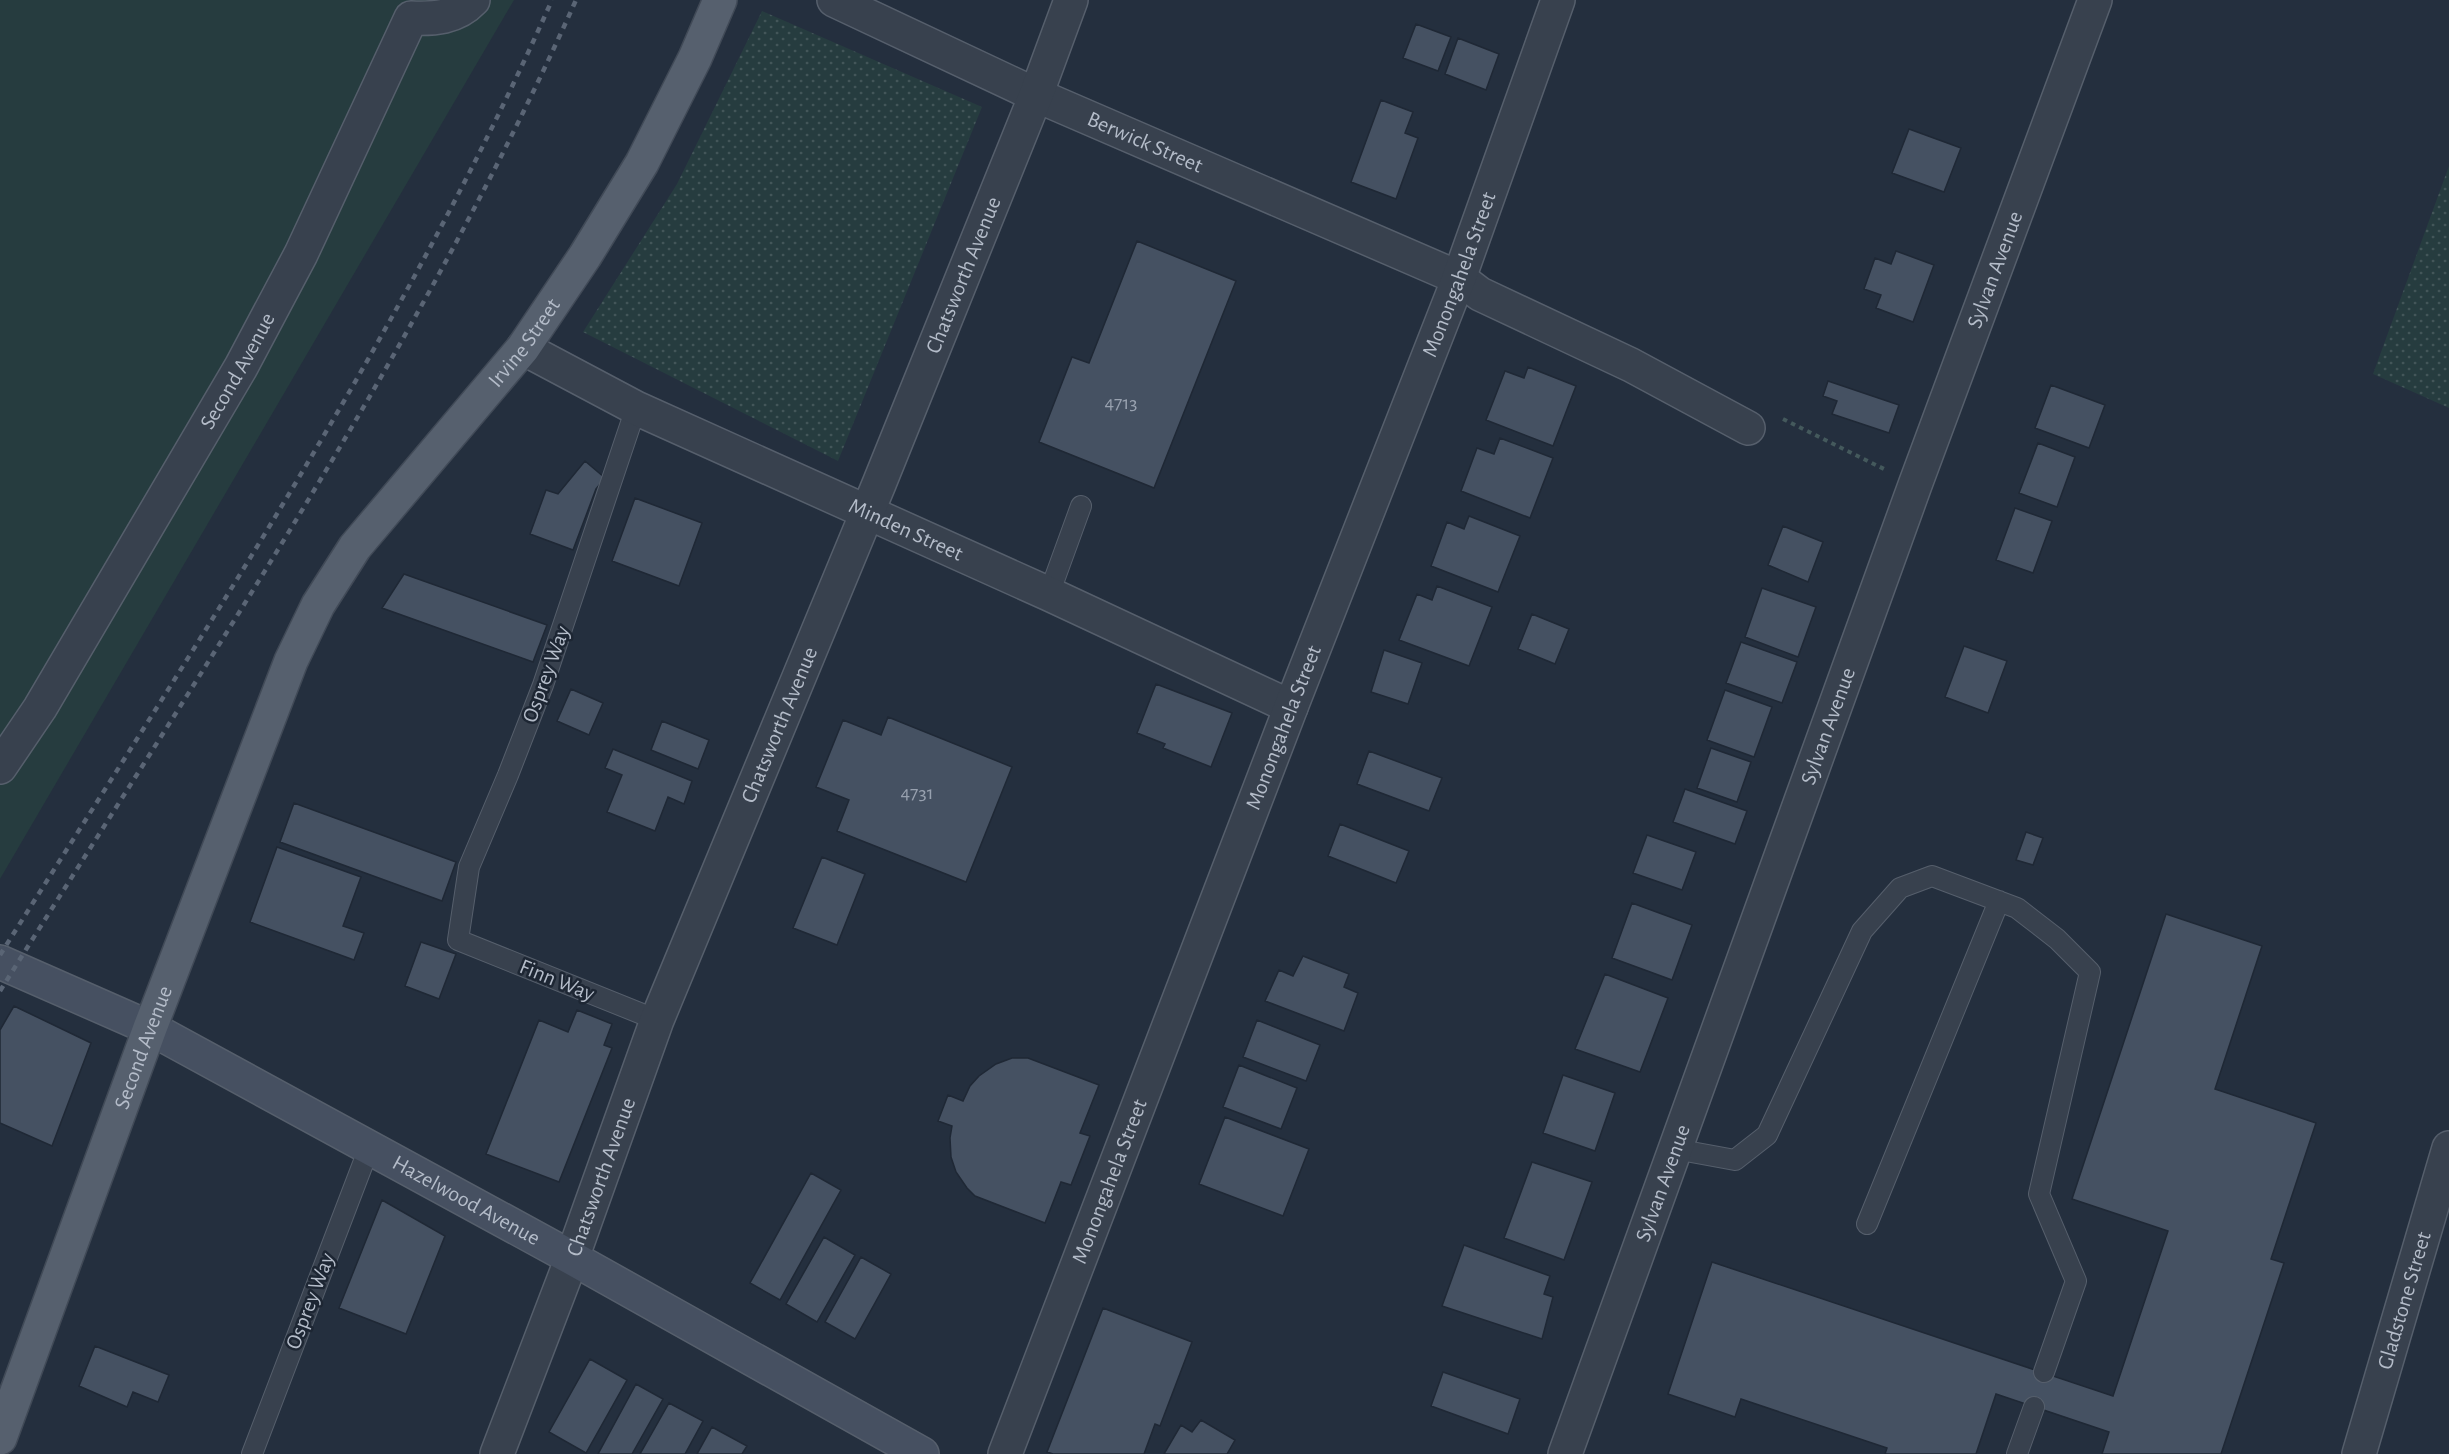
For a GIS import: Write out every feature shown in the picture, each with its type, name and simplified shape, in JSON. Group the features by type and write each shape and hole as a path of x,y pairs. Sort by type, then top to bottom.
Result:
{"main road":[{"name":"Irvine Street","path":"291,661 318,605 355,547 522,348 585,256 642,163 695,58 720,0"},
{"name":"Second Avenue","path":"0,1438 150,1028 291,661"},
{"name":"Hazelwood Avenue","path":"0,962 150,1028 572,1258 922,1454"}],"street":[{"name":"Second Avenue","path":"0,767 40,708 241,367 301,254 411,18 437,19 465,9 473,0"},
{"name":"Berwick Street","path":"834,0 1036,95 1459,278 1480,294 1631,365 1748,428"},
{"name":"Chatsworth Avenue","path":"497,1454 572,1258 657,1020 868,512 1036,95 1071,0"},
{"name":"Monongahela Street","path":"1005,1454 1291,707 1459,278 1557,0"},
{"name":"Sylvan Avenue","path":"1565,1454 1911,496 2095,0"},
{"name":"Minden Street","path":"522,348 636,408 1049,594 1291,707"},
{"name":"Gladstone Street","path":"2360,1454 2449,1148"}],"lane":[{"name":"Osprey Way","path":"458,940 469,867 543,685 636,408"},
{"path":"1049,594 1082,506"},
{"path":"1675,1149 1735,1160 1767,1135 1862,931 1900,888 1932,876 2017,908 2057,939 2090,972 2039,1194 2076,1281 2044,1372"},
{"path":"1868,1224 1999,901"},
{"name":"Finn Way","path":"458,940 657,1020"},
{"name":"Osprey Way","path":"252,1454 369,1148"},
{"path":"2017,1454 2034,1407"}],"green space":[{"path":"0,0 514,0 0,879"},
{"path":"762,11 982,107 838,461 583,332 677,184"},
{"path":"2449,166 2449,408 2373,374"}],"building":[{"path":"1416,24 1451,37 1438,71 1403,58"},
{"path":"1458,38 1499,54 1486,90 1445,74"},
{"path":"1381,100 1413,112 1405,133 1418,138 1396,199 1351,182"},
{"path":"1909,129 1961,148 1944,192 1892,173"},
{"path":"1137,241 1236,281 1154,488 1039,442 1072,357 1089,363"},
{"path":"1896,251 1934,265 1913,322 1876,308 1881,295 1864,289 1875,258 1891,264"},
{"path":"1528,367 1576,386 1553,446 1486,420 1505,371 1524,378"},
{"path":"1828,381 1899,405 1889,433 1832,414 1837,401 1823,396"},
{"path":"2051,385 2105,405 2089,448 2035,428"},
{"path":"1500,438 1553,458 1530,518 1461,491 1477,448 1494,454"},
{"path":"2038,443 2075,457 2057,507 2019,493"},
{"path":"585,461 605,478 596,489 573,550 530,534 546,490 558,494"},
{"path":"635,498 702,523 679,586 612,561"},
{"path":"2015,508 2052,521 2033,573 1996,560"},
{"path":"1469,516 1520,536 1498,592 1431,566 1447,522 1464,529"},
{"path":"1783,526 1823,542 1808,582 1768,565"},
{"path":"404,574 547,625 533,662 382,608"},
{"path":"1437,586 1492,607 1469,666 1399,640 1417,594 1432,600"},
{"path":"1762,588 1816,607 1798,657 1745,637"},
{"path":"1532,614 1569,629 1555,664 1518,649"},
{"path":"1741,642 1797,662 1782,703 1726,683"},
{"path":"1964,646 2007,661 1988,713 1945,697"},
{"path":"1384,650 1422,663 1408,704 1371,692"},
{"path":"1156,684 1232,713 1211,767 1163,748 1165,744 1137,733"},
{"path":"571,689 603,703 589,735 557,721"},
{"path":"1725,690 1772,707 1754,757 1707,740"},
{"path":"888,717 1012,767 966,882 837,831 849,800 816,787 843,720 881,735"},
{"path":"662,721 709,740 698,769 651,750"},
{"path":"1711,748 1751,762 1737,802 1697,788"},
{"path":"613,749 692,781 684,804 668,797 655,831 607,812 622,775 605,768"},
{"path":"1369,751 1442,778 1429,811 1357,784"},
{"path":"1685,789 1747,811 1735,844 1673,822"},
{"path":"294,803 456,862 442,901 280,842"},
{"path":"1340,824 1409,851 1396,883 1328,856"},
{"path":"2026,832 2043,838 2033,865 2016,860"},
{"path":"1647,835 1696,852 1682,890 1633,873"},
{"path":"277,847 361,877 343,926 364,933 354,960 250,922"},
{"path":"822,857 865,874 837,945 793,928"},
{"path":"1632,903 1692,925 1672,980 1612,958"},
{"path":"2166,914 2262,946 2215,1089 2316,1123 2271,1259 2284,1263 2221,1454 2102,1454 2109,1432 1996,1394 1976,1454 1885,1454 1887,1448 1741,1399 1735,1417 1668,1394 1712,1262 2113,1396 2168,1231 2072,1199"},
{"path":"421,942 456,954 439,999 405,986"},
{"path":"1303,956 1349,974 1344,987 1358,993 1344,1031 1265,1001 1279,970 1293,976"},
{"path":"1605,974 1668,998 1640,1072 1575,1049"},
{"path":"14,1006 91,1043 52,1146 0,1123 0,1030"},
{"path":"577,1010 612,1024 604,1045 612,1048 559,1182 486,1154 539,1020 568,1032"},
{"path":"1257,1020 1320,1045 1306,1081 1243,1057"},
{"path":"1012,1058 1028,1058 1099,1085 1080,1133 1090,1136 1071,1185 1061,1182 1045,1223 975,1196 956,1172 951,1157 952,1126 938,1121 948,1095 963,1101 970,1086 979,1076 996,1064"},
{"path":"1239,1065 1297,1088 1281,1129 1223,1107"},
{"path":"1563,1075 1615,1093 1595,1151 1543,1133"},
{"path":"1225,1117 1309,1149 1283,1216 1199,1184"},
{"path":"1532,1162 1592,1182 1564,1260 1504,1238"},
{"path":"811,1173 841,1190 780,1300 750,1283"},
{"path":"382,1200 445,1236 406,1334 339,1308"},
{"path":"824,1237 855,1255 817,1322 786,1304"},
{"path":"1464,1245 1550,1276 1544,1294 1553,1297 1542,1339 1442,1306"},
{"path":"861,1257 891,1274 855,1339 825,1322"},
{"path":"1103,1308 1192,1342 1160,1426 1155,1424 1144,1454 1053,1454 1047,1452"},
{"path":"95,1346 169,1375 158,1402 133,1392 127,1407 79,1386"},
{"path":"590,1359 627,1380 586,1453 549,1432"},
{"path":"1443,1372 1520,1399 1508,1434 1431,1406"},
{"path":"636,1384 663,1399 632,1454 598,1454"},
{"path":"669,1403 703,1421 685,1454 640,1454"},
{"path":"1201,1420 1235,1440 1227,1454 1164,1454 1181,1425 1192,1432"},
{"path":"712,1427 747,1446 742,1454 697,1454"}],"railway":[{"path":"0,955 221,605 363,367 431,246 494,124 552,0"},
{"path":"0,991 230,627 378,381 449,256 515,129 576,0"}]}
